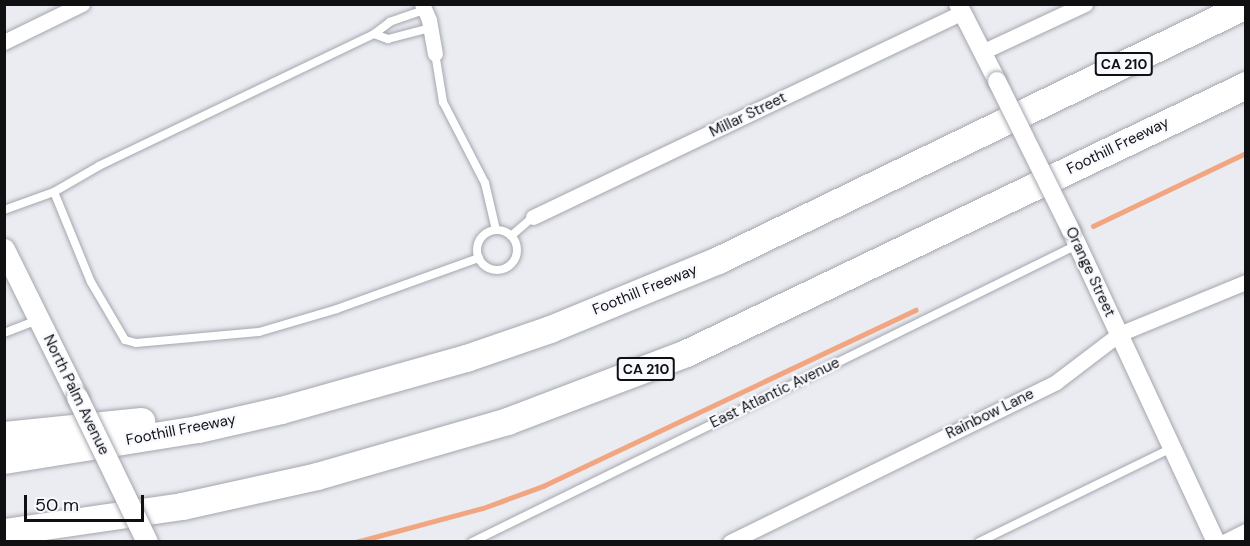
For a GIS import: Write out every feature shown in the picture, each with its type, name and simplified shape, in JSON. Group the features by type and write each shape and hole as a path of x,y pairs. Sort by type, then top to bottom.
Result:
{"highway":[{"name":"Foothill Freeway","path":"4,460 198,429 281,410 466,358 550,329 718,260 1245,5"},
{"name":"Foothill Freeway","path":"4,532 182,506 318,476 507,421 686,353 1245,85"},
{"path":"4,435 127,423 258,402 466,358"}],"main road":[{"name":"North Palm Avenue","path":"4,249 147,542"}],"street":[{"path":"4,42 82,4"},
{"path":"982,52 1085,4"},
{"path":"423,7 435,53"},
{"name":"Orange Street","path":"960,8 1074,238 1216,542"},
{"name":"Millar Street","path":"533,217 960,8"},
{"name":"Rainbow Lane","path":"730,542 1056,382 1119,334 1245,282"},
{"path":"1224,542 1245,531"}],"lane":[{"path":"4,210 54,192 99,166 374,34 390,22 423,7"},
{"path":"374,34 388,39 430,28"},
{"path":"435,53 443,102 485,183 496,230"},
{"path":"54,192 91,282 125,340 136,343 259,332 337,309 479,258"},
{"path":"511,236 533,217"},
{"path":"479,258 494,270 512,264 517,253 511,236 496,230"},
{"path":"479,258 480,240 496,230"},
{"name":"East Atlantic Avenue","path":"472,542 1074,238"},
{"path":"4,333 39,320"},
{"path":"979,542 1172,448"}],"waterway":[{"path":"1093,226 1246,153"},
{"path":"356,542 483,508 543,486 916,310"}]}
